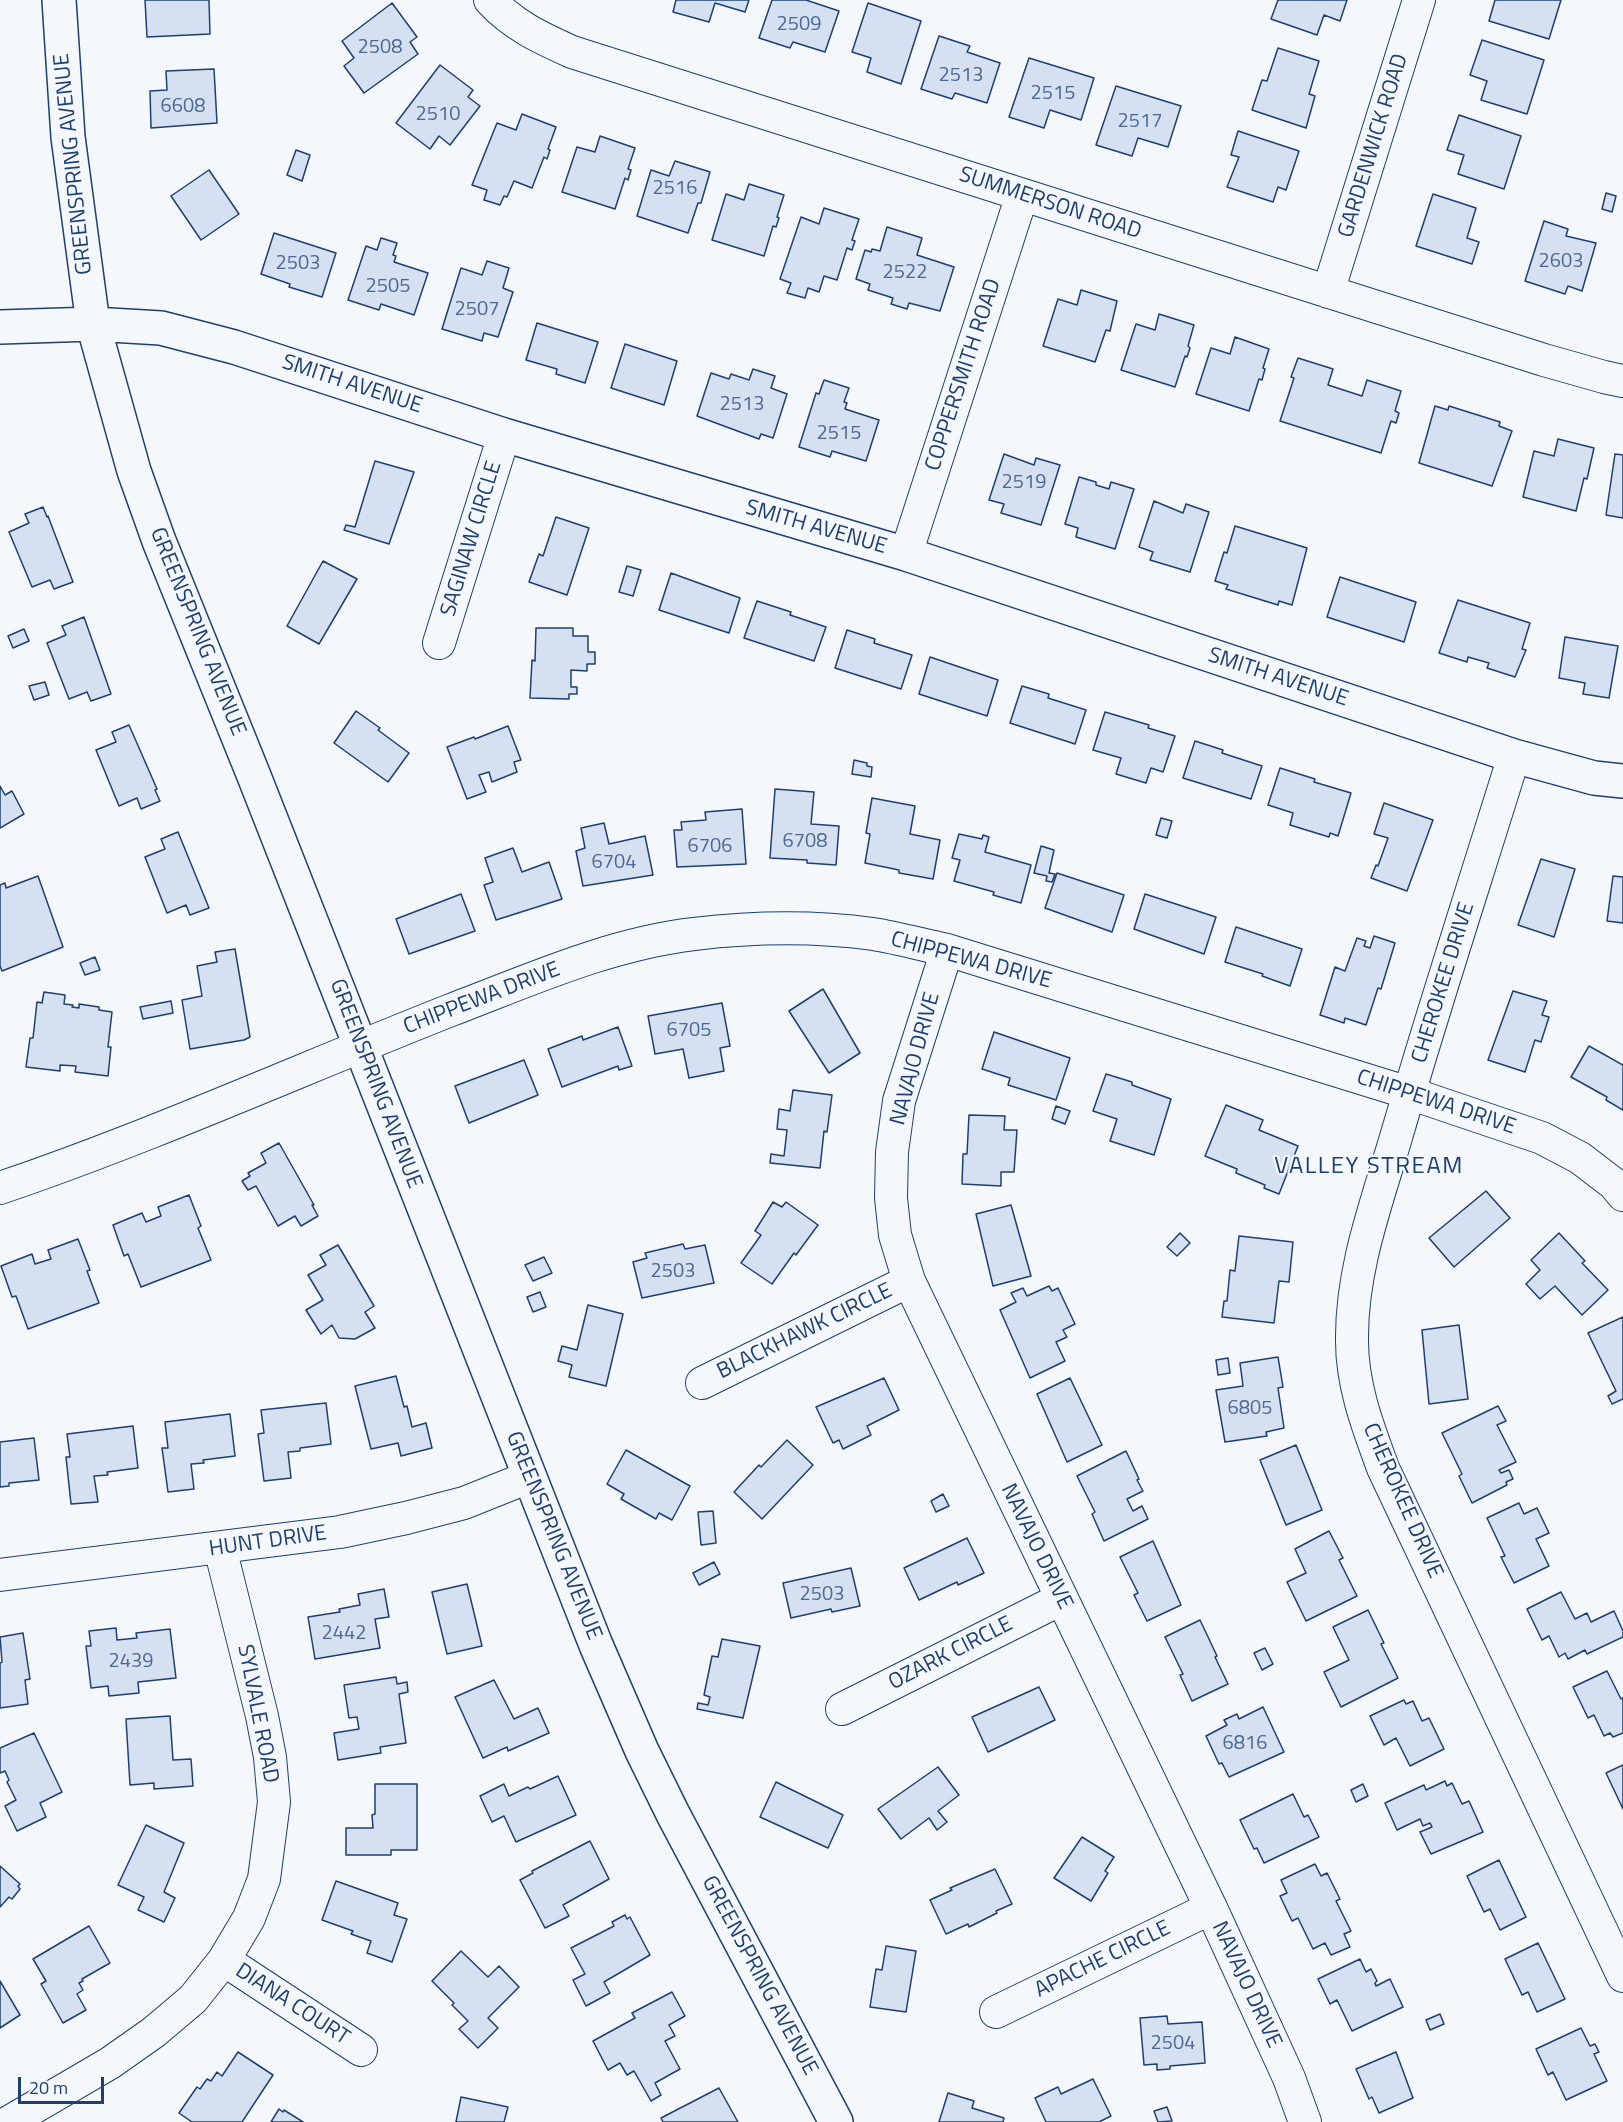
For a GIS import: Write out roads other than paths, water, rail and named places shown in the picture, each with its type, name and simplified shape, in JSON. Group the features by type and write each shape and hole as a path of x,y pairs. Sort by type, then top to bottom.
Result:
{"main road":[{"name":"GREENSPRING AVENUE","path":"59,0 68,137 93,324 134,471 596,1646 642,1751 836,2122"},
{"name":"SMITH AVENUE","path":"0,327 93,324 161,328 234,347 504,435 906,555 1514,756 1594,778 1623,781"}],"street":[{"name":"SUMMERSON ROAD","path":"490,0 533,35 572,52 1544,360 1623,381"},
{"name":"GARDENWICK ROAD","path":"1328,292 1419,0"},
{"name":"COPPERSMITH ROAD","path":"906,555 1022,195"},
{"name":"SAGINAW CIRCLE","path":"439,643 504,435"},
{"name":"CHEROKEE DRIVE","path":"1514,756 1360,1259 1353,1301 1352,1344 1356,1383 1366,1422 1383,1468 1623,1976"},
{"name":"CHIPPEWA DRIVE","path":"0,1188 63,1167 360,1046 572,963 633,945 692,934 761,928 875,934 947,950 1409,1093 1542,1138 1580,1158 1614,1184 1623,1195"},
{"name":"NAVAJO DRIVE","path":"947,950 899,1101 892,1152 891,1198 896,1235 909,1281 1211,1908 1289,2078 1305,2122"},
{"name":"BLACKHAWK CIRCLE","path":"702,1383 909,1281"},
{"name":"HUNT DRIVE","path":"0,1575 340,1532 464,1503 530,1478"},
{"name":"SYLVALE ROAD","path":"9,2122 110,2063 154,2032 193,1999 224,1960 249,1918 264,1879 274,1802 270,1757 220,1548"},
{"name":"OZARK CIRCLE","path":"842,1709 1061,1599"},
{"name":"APACHE CIRCLE","path":"996,2012 1211,1908"},
{"name":"DIANA COURT","path":"224,1960 361,2050"}],"district":[{"name":"VALLEY STREAM","path":"1369,1167"}]}
